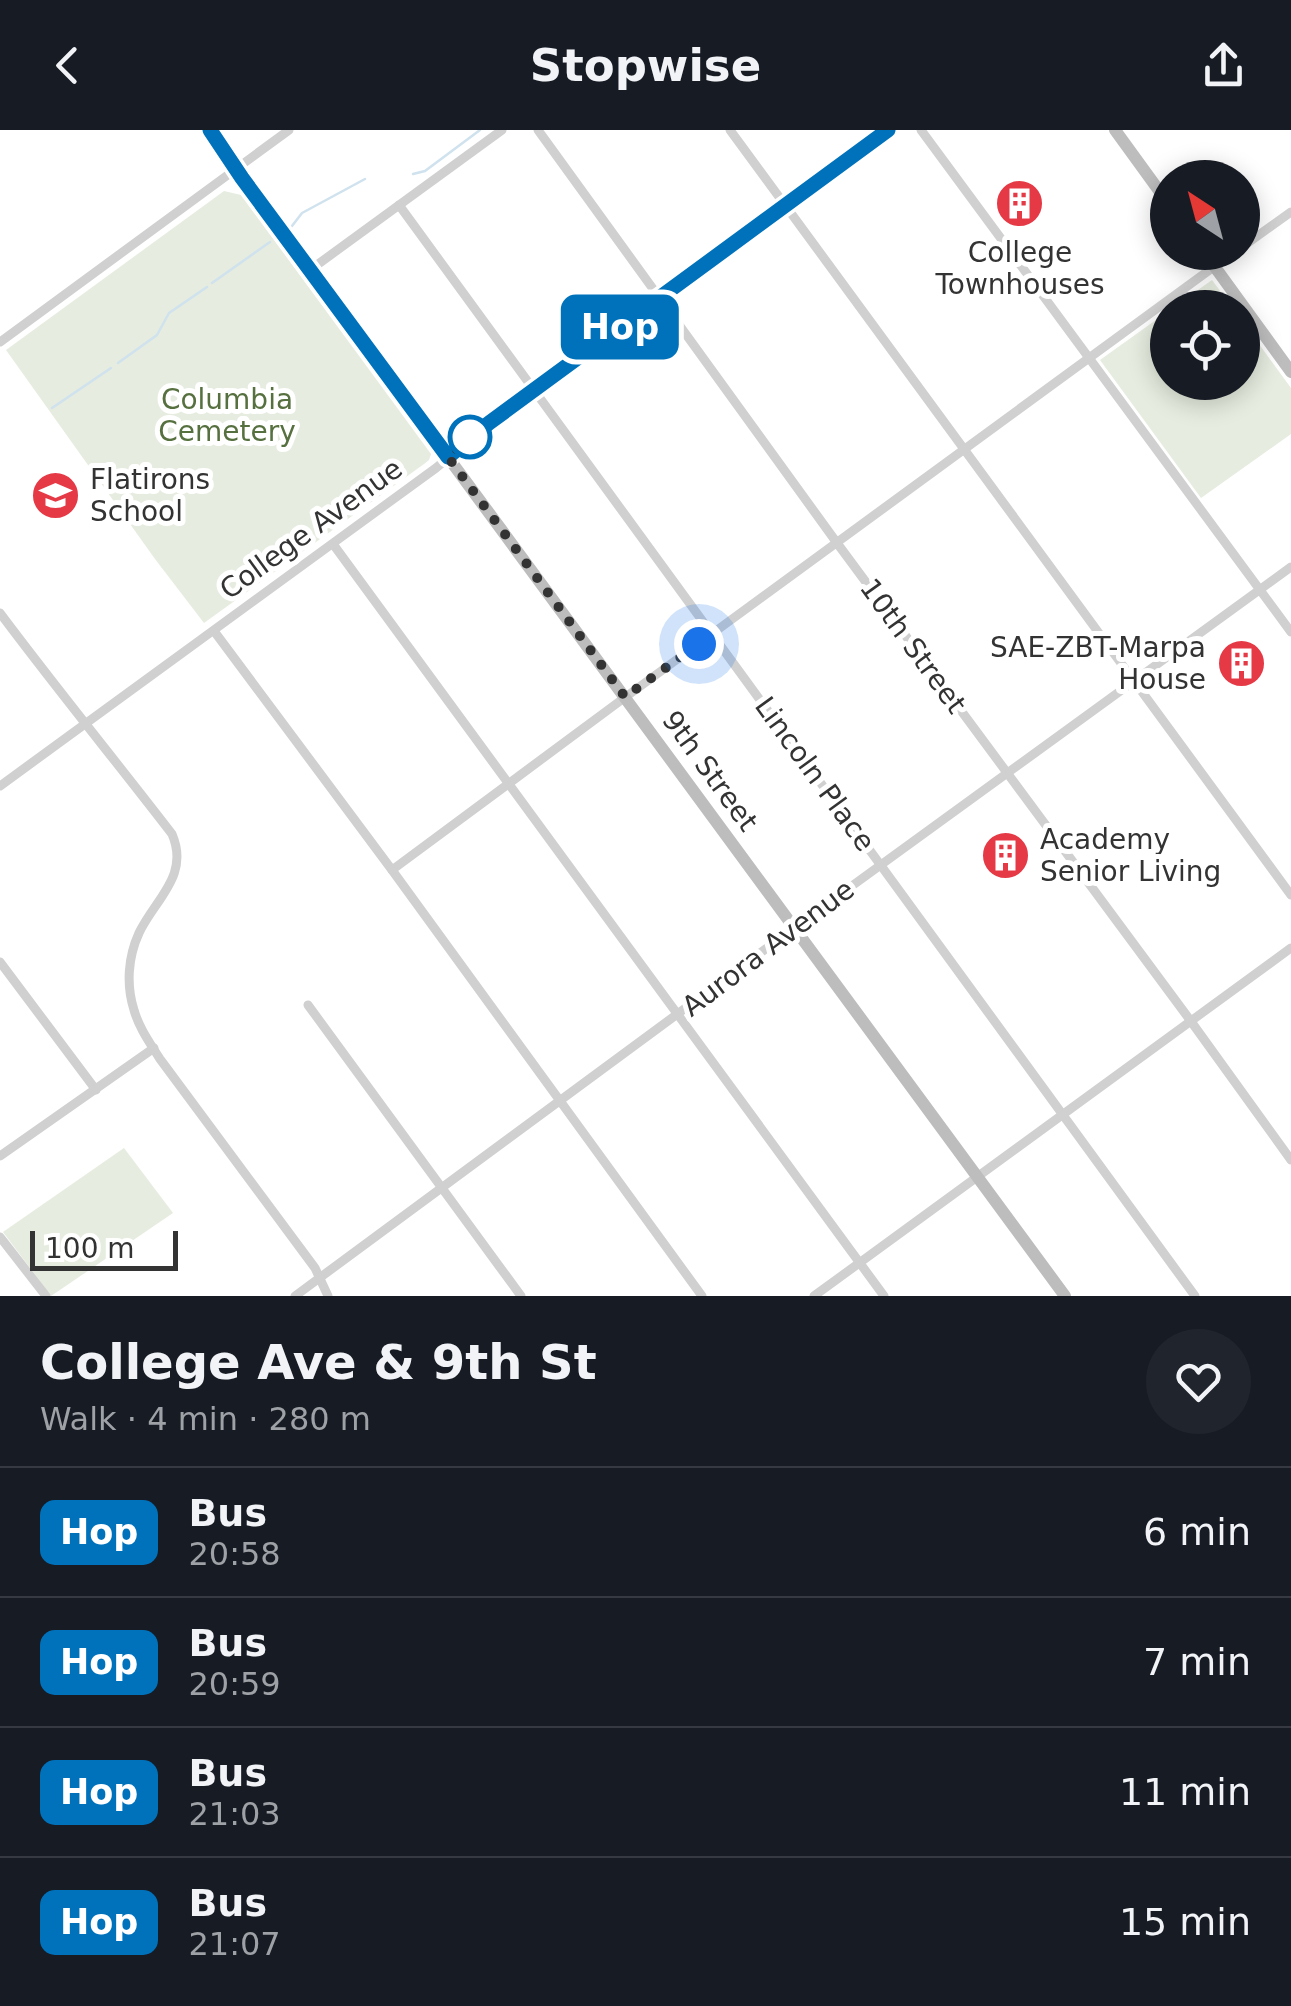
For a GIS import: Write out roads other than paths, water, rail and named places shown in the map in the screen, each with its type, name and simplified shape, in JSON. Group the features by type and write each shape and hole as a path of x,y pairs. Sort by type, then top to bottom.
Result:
{"street":[{"name":"9th Street","path":"210,130 1064,1296"},
{"path":"1,340 289,130"},
{"path":"310,270 502,130"},
{"name":"10th Street","path":"538,130 1291,1160"},
{"path":"730,130 1291,895"},
{"name":"College Avenue","path":"0,786 440,465 533,390 888,130"},
{"path":"921,130 1291,632"},
{"path":"1115,130 1150,178"},
{"name":"Lincoln Place","path":"398,206 1195,1296"},
{"path":"1260,234 1291,212"},
{"path":"392,870 1210,270"},
{"path":"1216,270 1291,372"},
{"path":"333,544 884,1296"},
{"name":"Aurora Avenue","path":"295,1296 1291,567"},
{"path":"0,613 172,834 177,845 177,868 137,936 129,974 134,1014 154,1048 314,1266 328,1296"},
{"path":"214,631 702,1296"},
{"path":"814,1296 1291,948"},
{"path":"2,967 96,1090"},
{"path":"308,1005 521,1296"},
{"path":"0,1156 154,1048"},
{"path":"0,1237 46,1296"}],"waterway":[{"path":"413,174 425,171 480,130"},
{"path":"292,226 302,213 365,179"},
{"path":"212,283 270,242"},
{"path":"118,363 157,335 169,313 207,287"},
{"path":"52,408 111,368"}],"place":[{"name":"College Townhouses","path":"1020,204"},
{"name":"Flatirons School","path":"55,495"},
{"name":"SAE-ZBT-Marpa House","path":"1241,663"},
{"name":"Academy Senior Living","path":"1005,855"}],"park label":[{"name":"Columbia Cemetery","path":"227,415"}]}
